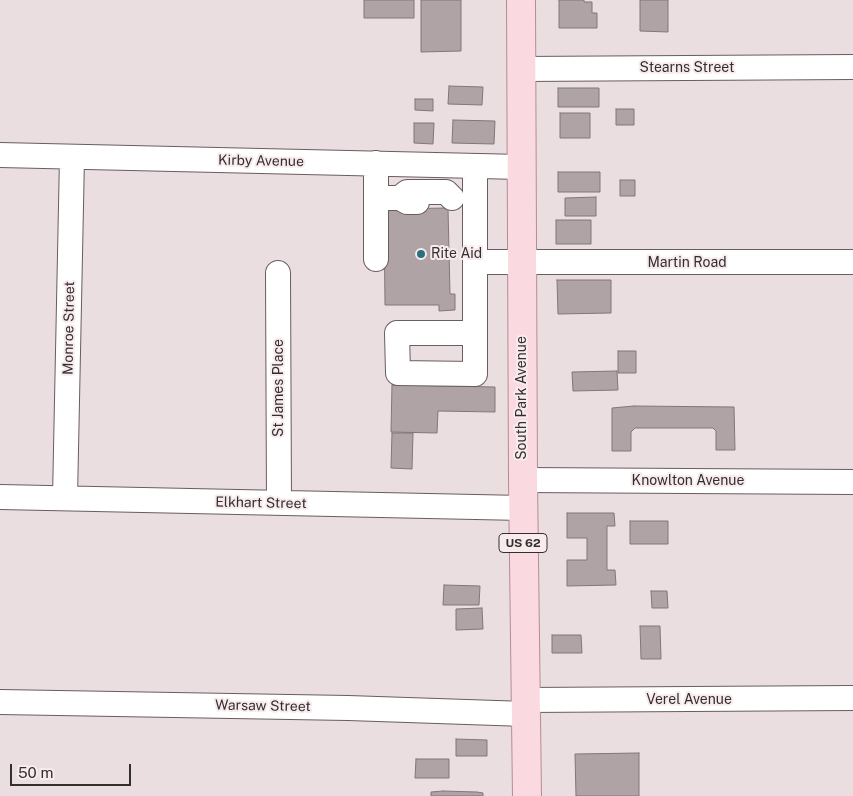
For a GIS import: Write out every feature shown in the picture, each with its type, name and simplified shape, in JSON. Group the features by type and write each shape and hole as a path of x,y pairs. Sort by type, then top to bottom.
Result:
{"main road":[{"name":"South Park Avenue","path":"521,0 522,480 527,796"}],"street":[{"name":"Stearns Street","path":"521,69 853,67"},
{"name":"Kirby Avenue","path":"0,156 522,167"},
{"name":"Monroe Street","path":"65,498 72,157"},
{"path":"376,163 376,260"},
{"path":"376,198 435,200 475,166"},
{"path":"435,200 475,262 475,333"},
{"name":"Martin Road","path":"475,262 853,262"},
{"name":"St James Place","path":"278,273 279,503"},
{"name":"Knowlton Avenue","path":"522,480 853,482"},
{"name":"Elkhart Street","path":"0,496 523,508"},
{"name":"Verel Avenue","path":"526,707 853,698"},
{"name":"Warsaw Street","path":"0,702 348,708 526,707"}],"building":[{"path":"364,0 414,0 414,18 364,18"},
{"path":"421,0 461,0 461,51 421,52"},
{"path":"559,0 584,0 584,2 592,2 592,13 597,13 597,28 559,28"},
{"path":"640,0 668,0 668,32 640,31"},
{"path":"449,86 483,87 482,105 448,104"},
{"path":"558,88 599,88 599,107 558,107"},
{"path":"415,99 433,99 433,111 415,110"},
{"path":"616,109 634,109 634,125 616,125"},
{"path":"560,113 590,113 590,138 560,138"},
{"path":"453,120 495,121 494,144 452,143"},
{"path":"414,123 434,123 433,144 414,143"},
{"path":"558,172 600,172 600,192 558,192"},
{"path":"620,180 635,180 635,196 620,196"},
{"path":"596,197 596,216 565,216 565,198"},
{"path":"448,208 450,294 455,294 455,310 439,311 439,305 385,305 384,209"},
{"path":"556,220 591,220 591,244 556,244"},
{"path":"557,280 611,280 611,313 558,314"},
{"path":"618,351 636,351 636,373 618,373"},
{"path":"617,371 618,390 573,391 572,372"},
{"path":"392,385 495,387 495,412 438,411 437,433 391,432"},
{"path":"634,406 734,407 735,450 716,450 716,431 713,428 635,428 631,432 631,451 612,451 612,408"},
{"path":"392,433 413,433 412,469 391,468"},
{"path":"567,513 614,513 615,526 607,526 607,570 615,570 616,585 567,586 567,560 587,560 587,538 567,538"},
{"path":"630,521 668,521 668,544 630,544"},
{"path":"444,585 480,586 479,605 443,605"},
{"path":"651,591 667,591 668,608 652,608"},
{"path":"482,608 483,629 456,630 456,609"},
{"path":"640,626 660,626 661,659 641,659"},
{"path":"552,635 581,635 582,653 552,653"},
{"path":"456,739 487,740 487,756 456,756"},
{"path":"639,753 639,796 576,796 575,754"},
{"path":"416,759 449,759 449,778 415,778"},
{"path":"431,792 477,792 483,793 483,796 431,796"}],"place":[{"name":"Rite Aid","path":"421,254"}]}
